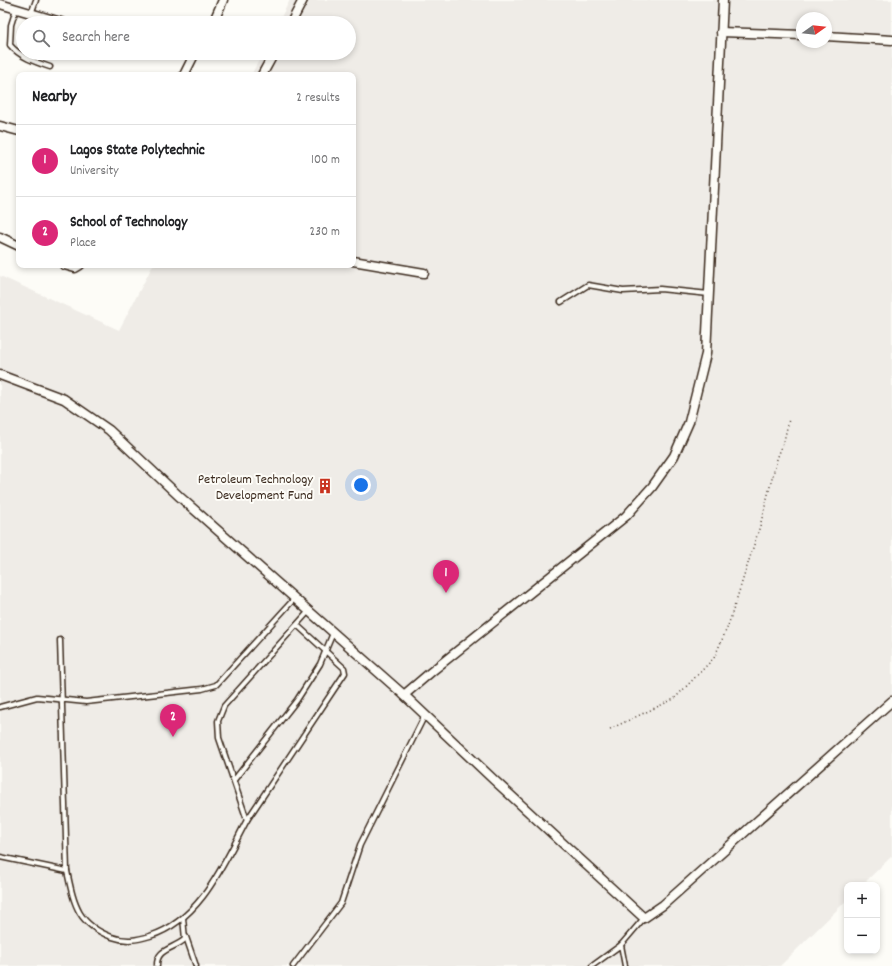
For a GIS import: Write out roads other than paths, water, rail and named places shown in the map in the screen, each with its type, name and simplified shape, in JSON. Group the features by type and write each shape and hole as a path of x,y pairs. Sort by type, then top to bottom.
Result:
{"street":[{"path":"216,16 223,0"},
{"path":"295,16 303,0"},
{"path":"404,695 626,516 652,487 674,456 689,422 706,354 723,0"},
{"path":"0,4 39,16"},
{"path":"721,32 796,35"},
{"path":"832,36 892,40"},
{"path":"185,72 191,60"},
{"path":"264,72 270,60"},
{"path":"0,126 16,130"},
{"path":"0,236 16,244"},
{"path":"356,262 424,273"},
{"path":"0,375 64,399 109,430 180,497 404,695 644,918 664,905 892,701"}],"lane":[{"path":"32,14 36,0"},
{"path":"16,9 11,25 10,45 16,52"},
{"path":"31,60 50,67"},
{"path":"561,302 588,285 623,291 660,289 709,294"},
{"path":"0,707 37,697 86,702 202,689 216,685 295,598"},
{"path":"247,820 219,738 218,721 224,706 310,611"},
{"path":"60,640 67,871 75,905 86,921 101,933 123,941 140,939 166,931 183,918 213,882 247,820 345,673 344,668 297,625"},
{"path":"234,780 297,700 320,664 334,632"},
{"path":"293,966 341,903 360,845 425,715"},
{"path":"0,857 67,871"},
{"path":"183,918 186,936 196,966"},
{"path":"592,966 621,945 644,918"},
{"path":"157,966 157,960 160,954 184,940 186,936"},
{"path":"621,945 625,966"}],"place":[{"name":"Petroleum Technology Development Fund","path":"325,486"},
{"name":"Lagos State Polytechnic","path":"446,593"},
{"name":"School of Technology","path":"173,737"}]}
